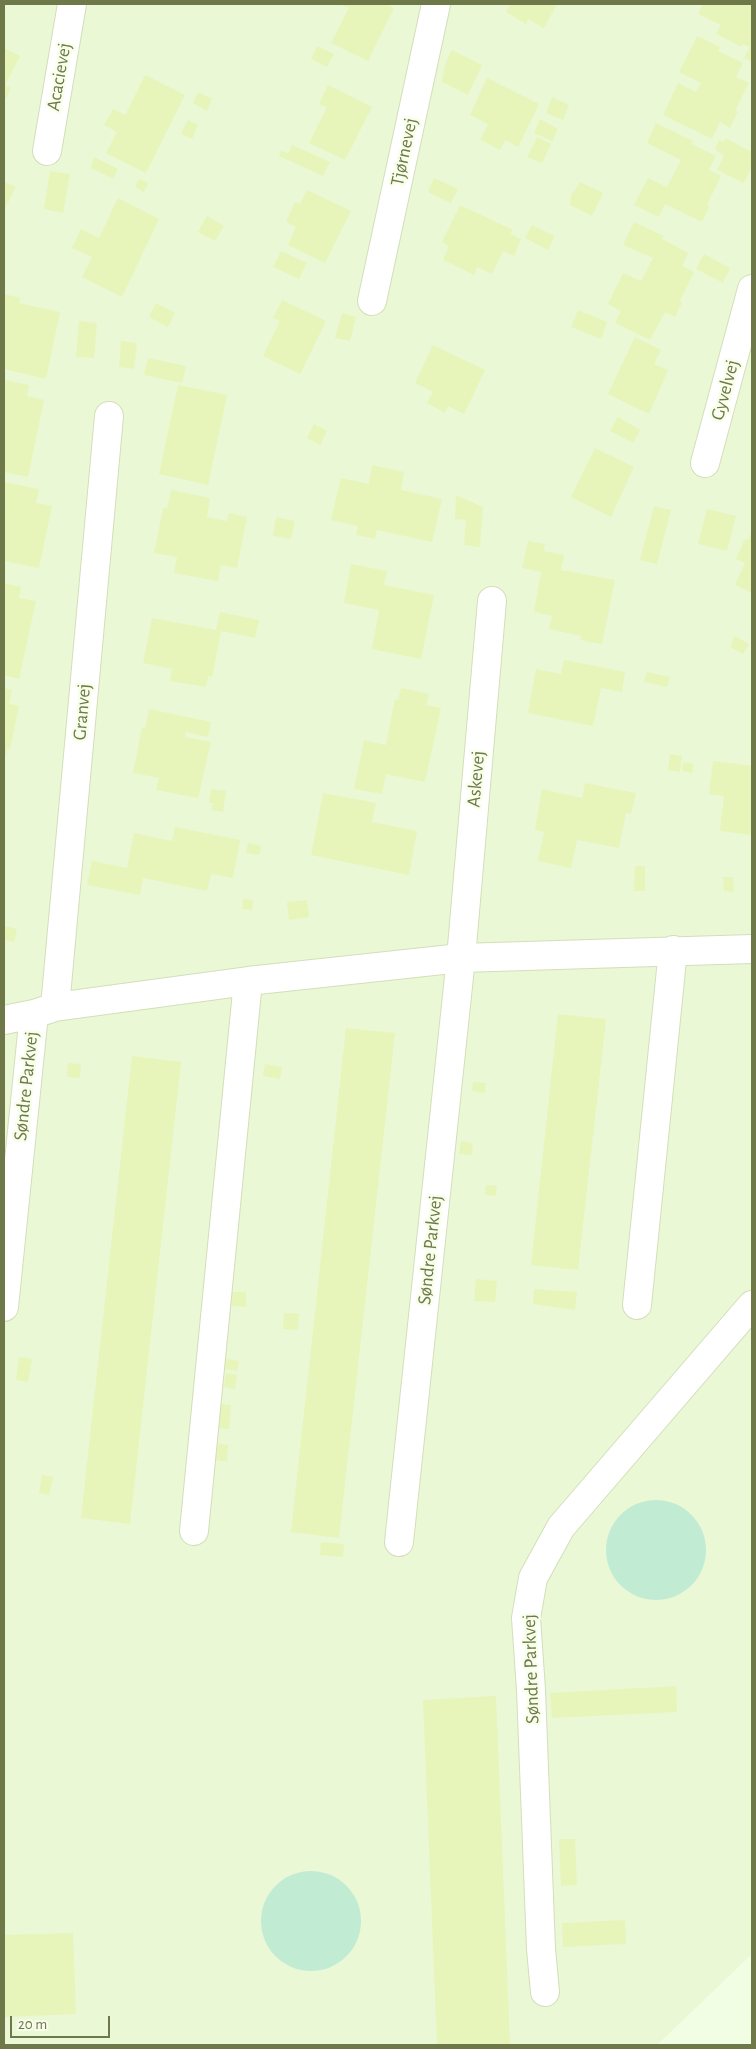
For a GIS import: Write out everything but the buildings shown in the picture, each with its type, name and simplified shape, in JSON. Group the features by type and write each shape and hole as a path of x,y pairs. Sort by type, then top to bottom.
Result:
{"street":[{"name":"Acacievej","path":"47,151 72,4"},
{"name":"Tjørnevej","path":"372,301 436,4"},
{"name":"Gyvelvej","path":"705,463 752,289"},
{"name":"Granvej","path":"44,1011 109,416"},
{"name":"Askevej","path":"461,958 492,601"},
{"name":"Søndre Parkvej","path":"4,1020 44,1011 248,981 461,958 752,949"},
{"path":"637,1305 673,950"},
{"name":"Søndre Parkvej","path":"399,1542 461,958"},
{"path":"194,1531 248,981"},
{"name":"Søndre Parkvej","path":"4,1307 44,1011"},
{"name":"Søndre Parkvej","path":"545,1992 541,1949 531,1690 526,1618 534,1578 561,1527 752,1304"}],"shaded area":[{"path":"4,4 752,4 752,1954 657,2045 4,2045"},
{"path":"656,1500 675,1503 692,1514 703,1531 706,1550 703,1569 692,1586 675,1597 656,1600 637,1597 620,1586 609,1569 606,1550 609,1531 620,1514 637,1503"},
{"path":"311,1871 330,1875 347,1885 357,1902 361,1921 357,1940 347,1957 330,1967 311,1971 292,1967 275,1957 265,1940 261,1921 265,1902 275,1885 292,1875"}]}
